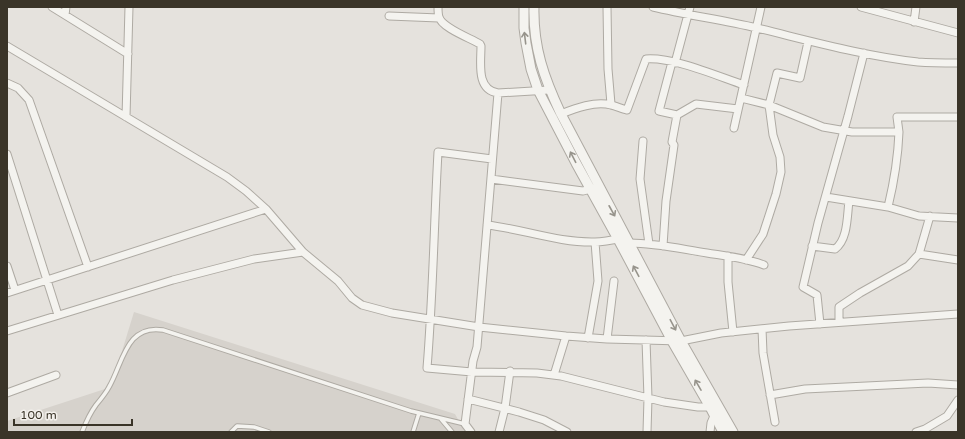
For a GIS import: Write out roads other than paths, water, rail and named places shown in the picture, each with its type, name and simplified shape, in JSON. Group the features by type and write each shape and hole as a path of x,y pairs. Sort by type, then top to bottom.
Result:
{"street":[{"path":"52,7 128,54"},
{"path":"65,15 66,7"},
{"path":"126,117 129,7"},
{"path":"438,7 438,18"},
{"path":"524,7 526,43 531,69 538,90 625,240 681,341 715,407 710,432"},
{"path":"534,7 534,35 539,61 550,90 594,188"},
{"path":"607,7 608,69 611,104"},
{"path":"653,7 756,28 808,42 864,53 919,62 958,63"},
{"path":"690,7 659,111 677,115 696,104 738,109"},
{"path":"734,128 761,7"},
{"path":"861,7 958,33"},
{"path":"914,22 916,7"},
{"path":"389,16 438,18 451,29 480,44 484,85 491,92 498,93 550,90"},
{"path":"746,260 765,229 781,172 780,157 773,135 769,105 776,73 800,78 808,42"},
{"path":"7,46 227,177 246,191 266,209 303,252 338,281 352,298 362,305 392,313 479,327 588,338 681,341 696,337 762,329 958,314"},
{"path":"820,324 816,294 803,287 812,246 864,53"},
{"path":"561,114 582,107 594,105 611,104 626,110 646,59 655,59 692,67 744,85"},
{"path":"7,82 18,88 29,100 88,267"},
{"path":"471,432 465,424 473,361 478,347 490,179 498,93"},
{"path":"741,98 769,105 823,127 852,132 899,132"},
{"path":"663,246 666,201 674,145 672,142 677,115"},
{"path":"888,207 898,154 899,132 896,118 958,117"},
{"path":"643,141 640,180 649,244"},
{"path":"492,159 438,152 431,320 427,368 472,372 510,371 537,373 664,402 698,407 715,407"},
{"path":"7,154 58,315"},
{"path":"490,179 583,191 594,188"},
{"path":"826,198 888,207 919,216 958,218"},
{"path":"812,246 835,249 839,246 844,235 849,201"},
{"path":"7,293 266,209"},
{"path":"839,322 839,307 860,293 908,266 919,254 930,216"},
{"path":"487,225 505,227 555,238 595,242 625,240 728,256 764,265"},
{"path":"625,240 672,340 733,432"},
{"path":"588,338 598,281 595,242"},
{"path":"7,331 173,280 254,259 303,252"},
{"path":"919,254 958,260"},
{"path":"728,256 728,282 734,332"},
{"path":"7,266 15,290"},
{"path":"607,339 614,281"},
{"path":"762,329 763,353 775,422"},
{"path":"554,376 566,336"},
{"path":"646,340 648,398 647,432"},
{"path":"502,431 510,371"},
{"path":"7,393 56,375"},
{"path":"770,395 805,389 928,383 958,385"},
{"path":"468,399 544,420 567,432"},
{"path":"916,432 925,429 947,416 958,400"},
{"path":"714,416 723,432"}],"lane":[{"path":"82,432 90,414 112,384 127,347 146,330 154,328 220,347 419,413 465,424"},
{"path":"413,432 419,413"},
{"path":"441,419 452,432"},
{"path":"230,432 237,426 254,427 269,432"}]}
